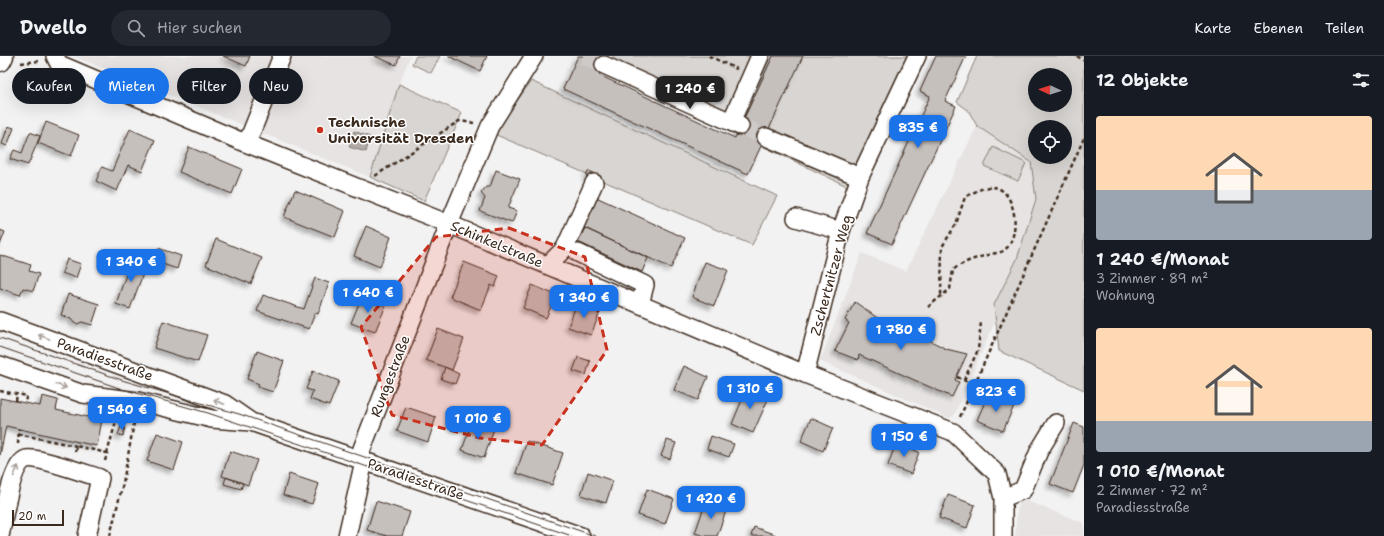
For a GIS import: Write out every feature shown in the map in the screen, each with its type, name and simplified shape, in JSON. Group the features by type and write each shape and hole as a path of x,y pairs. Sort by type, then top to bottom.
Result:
{"street":[{"path":"246,143 282,56"},
{"name":"Rungestraße","path":"347,536 361,460 449,224 490,126 534,56"},
{"path":"604,65 736,124 760,56"},
{"name":"Zschertnitzer Weg","path":"805,374 841,231 860,177 917,56"},
{"name":"Schinkelstraße","path":"48,57 59,64 246,143 449,224 805,374 953,432 997,474 1002,498 1003,536"},
{"path":"766,137 860,177"},
{"path":"548,265 565,248 594,183"},
{"path":"796,218 841,231"},
{"path":"578,253 645,285 640,304"},
{"name":"Paradiesstraße","path":"0,321 225,404 251,422"},
{"name":"Paradiesstraße","path":"0,365 83,394 138,401 212,419 251,422 575,535"},
{"path":"1002,498 1023,490 1038,451 1056,423"},
{"path":"0,536 17,466 26,459 38,460 100,478 87,536"}],"path":[{"path":"709,56 752,76"},
{"path":"1077,56 1084,61"},
{"path":"6,60 37,62 48,57"},
{"path":"355,186 372,178 459,121 490,126"},
{"path":"953,432 1084,138"},
{"path":"928,307 950,289 953,270 961,263 1003,251 1009,245 1015,224 1012,203 1000,189 995,187 983,188 965,198 956,224 942,247 941,296"},
{"path":"964,380 978,350 981,322"},
{"path":"957,376 974,385"},
{"path":"0,391 27,396 24,403"},
{"path":"16,401 17,394"},
{"path":"94,450 107,453 119,412 120,398"},
{"path":"110,536 123,483 138,401"},
{"path":"18,434 76,446 77,442"},
{"path":"49,440 50,436"}],"highlighted area":[{"path":"509,228 585,257 607,350 542,445 480,438 392,415 361,327 436,237"}],"shaded area":[{"name":"Technische Universität Dresden","path":"73,56 410,56 399,84 370,177 191,104 241,104 241,68 177,68 177,98 169,95 169,68 102,68"},
{"path":"416,56 440,56 431,73 412,64"},
{"path":"613,56 913,56 851,188 606,72"},
{"path":"977,56 1084,56 1084,390 999,351 994,305 1017,259 1036,199 1031,164 1072,164 1072,120 1028,120 1028,160 977,126 968,110 957,102"},
{"path":"531,81 777,196 752,245 494,134"},
{"path":"399,84 462,113 424,201 370,177"},
{"path":"977,126 1028,149 1028,164 1063,165 954,416 949,418 820,361 862,253 906,271"},
{"path":"354,131 370,137 366,152 349,147"},
{"path":"993,147 1026,163 1018,181 984,166"},
{"path":"1027,501 1084,523 1084,536 1015,536 1018,503"}],"building":[{"path":"223,56 250,56 246,66"},
{"path":"374,56 400,56 396,65"},
{"path":"448,56 487,56 480,71"},
{"path":"578,56 608,56 599,75 735,138 773,56 803,56 748,174 563,89"},
{"path":"936,56 966,56 945,101 956,106 892,244 867,233 930,96 920,91"},
{"path":"46,122 79,135 71,156 38,143"},
{"path":"8,126 14,128 7,146 2,144"},
{"path":"130,129 155,140 142,171 128,165 117,191 96,181 102,167 112,171"},
{"path":"30,132 40,136 28,165 10,159 14,150 22,153"},
{"path":"189,147 242,169 232,194 179,172"},
{"path":"496,170 520,179 508,208 517,211 512,223 480,211 485,198 481,193 486,187 490,187"},
{"path":"589,171 596,174 594,180 586,176"},
{"path":"295,190 345,211 335,237 284,217"},
{"path":"596,197 685,238 671,268 582,227"},
{"path":"366,226 391,237 380,267 354,256"},
{"path":"585,228 648,258 642,272 578,242"},
{"path":"0,230 5,232 0,245"},
{"path":"216,239 262,258 251,284 206,265"},
{"path":"158,248 181,256 177,269 154,261"},
{"path":"0,255 31,265 29,271 39,274 33,291 23,288 20,295 0,288"},
{"path":"132,257 147,263 130,309 116,304"},
{"path":"67,259 81,264 76,278 62,273"},
{"path":"464,262 499,276 495,287 491,285 481,310 450,297"},
{"path":"705,262 728,270 714,306 692,297"},
{"path":"315,278 329,283 318,314 315,313 309,329 257,311 263,295 304,309"},
{"path":"532,285 556,295 546,318 523,308"},
{"path":"68,294 99,304 92,325 82,322 77,324 71,319 61,315"},
{"path":"362,296 386,305 375,332 351,323"},
{"path":"855,302 890,327 907,328 946,349 967,354 955,380 959,382 952,397 859,355 858,360 835,351 849,323 845,320"},
{"path":"577,303 600,312 591,335 568,327"},
{"path":"163,321 207,335 198,362 154,348"},
{"path":"438,329 464,339 452,370 426,360"},
{"path":"257,351 284,361 273,392 258,387 259,384 247,379"},
{"path":"578,357 590,361 586,375 573,371"},
{"path":"684,366 708,377 698,400 674,390"},
{"path":"445,367 459,374 455,384 441,379"},
{"path":"313,371 339,381 329,406 310,399 313,391 306,389"},
{"path":"747,388 769,397 753,433 732,424"},
{"path":"988,395 1014,406 1003,431 977,420"},
{"path":"42,396 58,400 56,410 102,420 97,446 6,426 0,455 0,398 40,406"},
{"path":"406,407 436,417 428,442 397,431"},
{"path":"811,418 833,428 823,451 801,441"},
{"path":"472,422 494,429 484,458 462,450"},
{"path":"1074,423 1084,427 1084,465 1073,493 1050,484"},
{"path":"121,426 125,427 123,436 118,435"},
{"path":"157,433 183,442 174,470 147,461"},
{"path":"711,436 734,444 729,457 707,449"},
{"path":"667,440 676,443 670,459 661,456"},
{"path":"527,441 563,453 552,485 516,473"},
{"path":"896,443 919,452 911,474 888,465"},
{"path":"230,451 257,460 248,485 222,476"},
{"path":"588,472 613,481 606,503 581,495"},
{"path":"289,474 319,484 312,504 283,495"},
{"path":"226,477 243,483 241,489 224,484"},
{"path":"647,489 674,499 665,524 638,515"},
{"path":"948,495 975,505 967,528 939,518"},
{"path":"376,501 410,512 402,536 387,536 367,530"},
{"path":"706,501 727,508 717,536 705,536 695,533"},
{"path":"754,527 776,535 776,536 751,536"}],"tunnel":[{"path":"583,56 604,65"},
{"path":"741,126 766,137"}],"tram line":[{"path":"0,338 125,381 239,414 595,536"},
{"path":"0,347 122,389 208,413 572,536"}],"place":[{"name":"Technische Universität Dresden","path":"320,130"}]}
